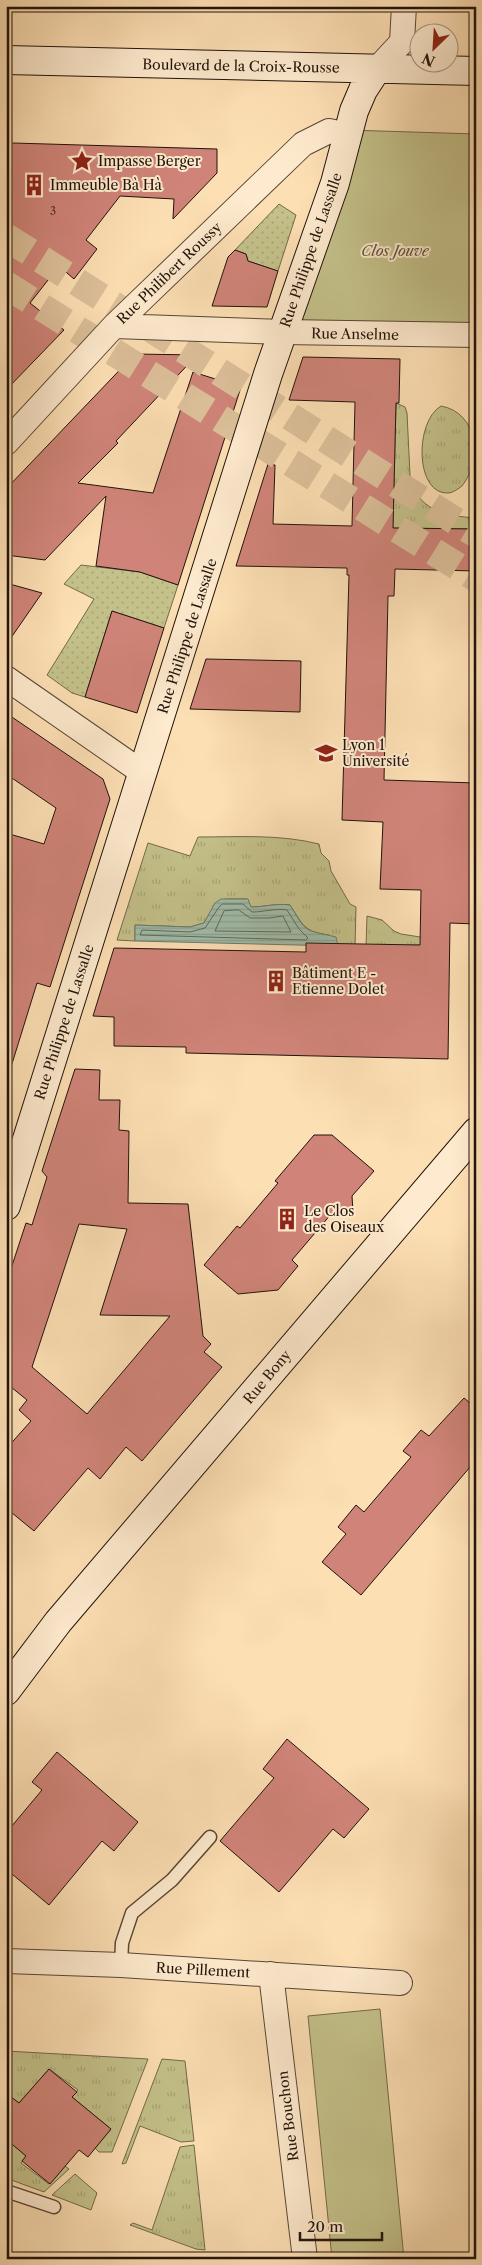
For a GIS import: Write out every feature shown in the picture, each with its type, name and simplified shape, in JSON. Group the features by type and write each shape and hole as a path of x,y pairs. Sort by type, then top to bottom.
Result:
{"street":[{"path":"376,70 402,42 404,6"},
{"name":"Boulevard de la Croix-Rousse","path":"6,60 476,71"},
{"name":"Rue Philippe de Lassalle","path":"6,1206 282,332 335,183 363,90 376,70"},
{"name":"Rue Philibert Roussy","path":"6,443 114,326 303,144 329,130 348,135"},
{"name":"Rue Anselme","path":"114,326 476,336"},
{"path":"6,678 143,773"},
{"name":"Rue Bony","path":"6,1692 58,1622 476,1132"},
{"name":"Rue Bony","path":"6,1662 58,1622"},
{"name":"Rue Pillement","path":"6,1961 271,1974 400,1983"},
{"name":"Rue Bouchon","path":"271,1974 306,2259"}],"lane":[{"path":"122,1966 122,1943 132,1913 172,1880 210,1837"},
{"path":"6,2191 54,2207"}],"green space":[{"name":"Clos Jouve","path":"348,130 476,134 476,335 284,331"},
{"path":"279,204 296,215 278,271 248,261 246,254 235,250"},
{"path":"396,403 405,407 407,413 410,475 418,496 425,503 443,513 476,518 476,529 393,528"},
{"path":"441,406 454,410 463,418 470,428 473,439 474,452 468,476 462,486 449,493 438,491 430,483 424,471 422,457 426,427 432,414"},
{"path":"81,565 140,572 178,585 164,628 112,611 85,697 72,693 47,675 94,599 64,584"},
{"path":"198,837 274,837 319,844 321,853 329,861 331,871 350,904 356,907 355,946 338,946 329,935 309,929 301,922 290,905 280,904 251,907 247,899 224,899 220,901 213,908 204,923 190,927 135,925 135,941 117,940 148,843 190,856"},
{"path":"367,916 382,920 394,931 401,934 447,944 366,947"},
{"path":"474,1816 476,1816 476,1963 472,1963"},
{"path":"380,2009 404,2259 332,2259 308,2016"},
{"path":"6,2051 148,2059 112,2152 99,2152 95,2148 111,2129 72,2097 78,2090 49,2069 19,2103 11,2097 6,2102"},
{"path":"162,2059 185,2061 194,2141 181,2142 140,2126 126,2163 122,2164"},
{"path":"6,2139 26,2156 21,2163 49,2184 65,2166 69,2169 44,2192 6,2178"},
{"path":"194,2145 205,2250 196,2249 130,2225 133,2223 152,2230 180,2147"},
{"path":"75,2174 97,2193 91,2210 52,2195"}],"water":[{"path":"221,899 248,899 251,907 280,904 290,905 304,926 312,931 336,937 338,946 135,941 135,925 190,927 204,923 215,903"}],"building":[{"path":"13,143 217,149 217,173 173,219 174,199 120,196 86,240 97,249 74,279 59,266 30,303 64,330 6,390 6,150"},
{"path":"235,250 246,254 248,261 278,271 267,307 212,306 228,257"},
{"path":"135,354 197,355 116,441 118,443 78,483 153,493 193,372 241,387 178,585 140,572 96,566 106,496 45,560 6,555 6,489"},
{"path":"303,357 400,359 399,403 396,403 393,528 476,529 476,571 395,569 394,596 388,596 384,780 476,783 476,924 450,923 448,1059 186,1053 186,1047 114,1046 114,1017 93,1016 114,948 306,952 306,943 420,945 421,890 380,889 383,822 342,820 349,575 347,575 347,568 236,566 268,464 275,465 273,524 352,526 355,402 289,400"},
{"path":"6,583 42,593 6,645"},
{"path":"112,611 164,628 137,713 85,697"},
{"path":"206,659 301,661 300,712 190,709"},
{"path":"6,713 103,779 110,799 50,987 37,983 11,1067 6,1067 6,833 44,844 56,808 6,774"},
{"path":"75,1069 100,1070 99,1100 120,1100 119,1130 129,1131 128,1203 188,1204 203,1336 211,1344 204,1352 222,1367 142,1461 126,1447 100,1479 88,1468 34,1531 6,1508 6,1449 31,1421 19,1410 27,1400 6,1383 6,1284 26,1223 32,1225 47,1177 42,1171","holes":["79,1224 127,1229 100,1315 170,1316 87,1414 32,1367"]},
{"name":"Le Clos des Oiseaux","path":"314,1135 332,1135 374,1171 352,1196 353,1212 332,1213 292,1260 298,1266 278,1290 238,1294 204,1265 237,1226 240,1228 278,1183 275,1181"},
{"path":"464,1398 476,1408 476,1460 361,1595 322,1562 346,1534 338,1527 356,1505 364,1512 411,1457 403,1451 421,1430 429,1436"},
{"path":"287,1739 369,1809 344,1838 333,1829 279,1892 220,1841 274,1778 263,1769"},
{"path":"57,1752 138,1822 114,1851 102,1841 49,1905 6,1869 6,1833 42,1790 32,1782"},
{"path":"49,2069 77,2092 72,2097 111,2129 88,2157 79,2150 50,2184 22,2161 26,2156 6,2139 6,2093 19,2103"}],"tunnel":[{"path":"6,237 476,534"},
{"path":"6,285 476,578"}],"place":[{"name":"Impasse Berger","path":"82,161"},
{"name":"Immeuble Bà Hà","path":"34,185"},
{"name":"Lyon 1 Université","path":"326,753"},
{"name":"Bâtiment E - Etienne Dolet","path":"276,981"},
{"name":"Le Clos des Oiseaux","path":"287,1219"}]}
